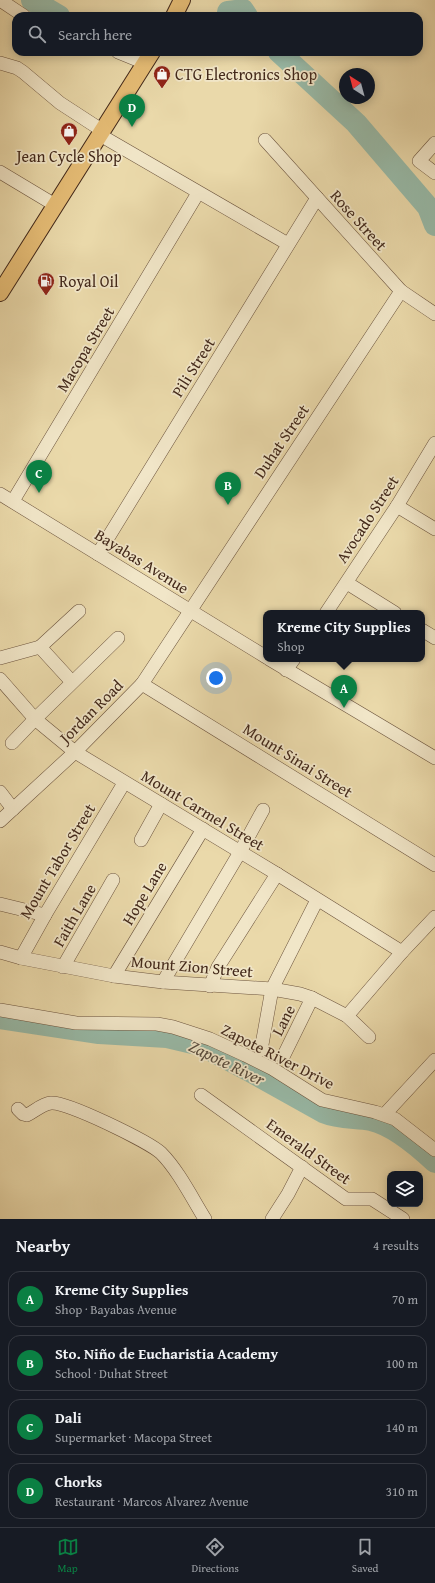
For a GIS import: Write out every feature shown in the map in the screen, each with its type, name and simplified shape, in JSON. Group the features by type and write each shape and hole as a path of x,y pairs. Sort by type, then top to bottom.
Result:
{"main road":[{"path":"176,12 182,0"},
{"path":"2,286 101,133 148,57"}],"street":[{"path":"0,0 18,12"},
{"path":"0,63 23,72 60,103 101,133 198,193 288,244"},
{"name":"Rose Street","path":"265,140 401,292 435,314"},
{"path":"435,143 419,160 435,173"},
{"path":"0,172 54,205"},
{"name":"Macopa Street","path":"13,501 198,193"},
{"name":"Pili Street","path":"98,554 317,198"},
{"name":"Duhat Street","path":"190,610 401,292"},
{"name":"Avocado Street","path":"328,610 397,506 435,443"},
{"name":"Bayabas Avenue","path":"0,494 263,655"},
{"path":"397,506 435,529"},
{"path":"346,583 390,610"},
{"name":"Jordan Road","path":"0,821 75,752 142,684 190,610"},
{"path":"0,658 40,647 79,611"},
{"path":"425,632 435,638"},
{"path":"12,743 118,638"},
{"path":"40,647 72,682"},
{"path":"274,662 435,758"},
{"path":"286,670 292,662"},
{"name":"Mount Carmel Street","path":"0,679 35,719 75,752 124,783 277,874 402,952"},
{"name":"Mount Sinai Street","path":"142,684 435,865"},
{"name":"Mount Tabor Street","path":"21,958 124,783"},
{"path":"0,792 13,809"},
{"path":"141,840 161,804"},
{"path":"163,982 240,852 263,810"},
{"name":"Hope Lane","path":"114,976 203,829"},
{"path":"210,986 218,967 277,874"},
{"name":"Faith Lane","path":"63,966 114,880"},
{"path":"260,1050 272,989 317,900"},
{"path":"0,904 45,915"},
{"path":"347,1016 402,952 435,917"},
{"name":"Mount Zion Street","path":"0,952 21,958 114,976 163,982 272,989 292,992 312,998 347,1016 370,1037"},
{"name":"Lane","path":"283,1056 312,998"},
{"name":"Zapote River Drive","path":"0,1010 76,1023 157,1024 210,1039 273,1070 322,1100 385,1114 405,1125 435,1150"},
{"path":"385,1114 434,1062"},
{"name":"Emerald Street","path":"201,1095 346,1199 372,1199 403,1219"},
{"path":"18,1109 23,1114 27,1115 42,1105 56,1102 98,1119 149,1145 166,1158 205,1219"},
{"path":"272,1219 288,1194 302,1167"}],"waterway":[{"path":"32,0 52,12"},
{"path":"228,12 243,10 244,12"},
{"path":"283,56 356,123 428,207 435,225"},
{"name":"Zapote River","path":"0,1018 99,1033 167,1037 201,1045 323,1112 341,1117 371,1120 388,1127 414,1143 435,1162"}],"place":[{"name":"CTG Electronics Shop","path":"162,89"},
{"name":"Chorks","path":"132,127"},
{"name":"Jean Cycle Shop","path":"69,146"},
{"name":"Royal Oil","path":"46,296"},
{"name":"Dali","path":"39,493"},
{"name":"Sto. Niño de Eucharistia Academy","path":"228,505"},
{"name":"Kreme City Supplies","path":"344,708"}]}
